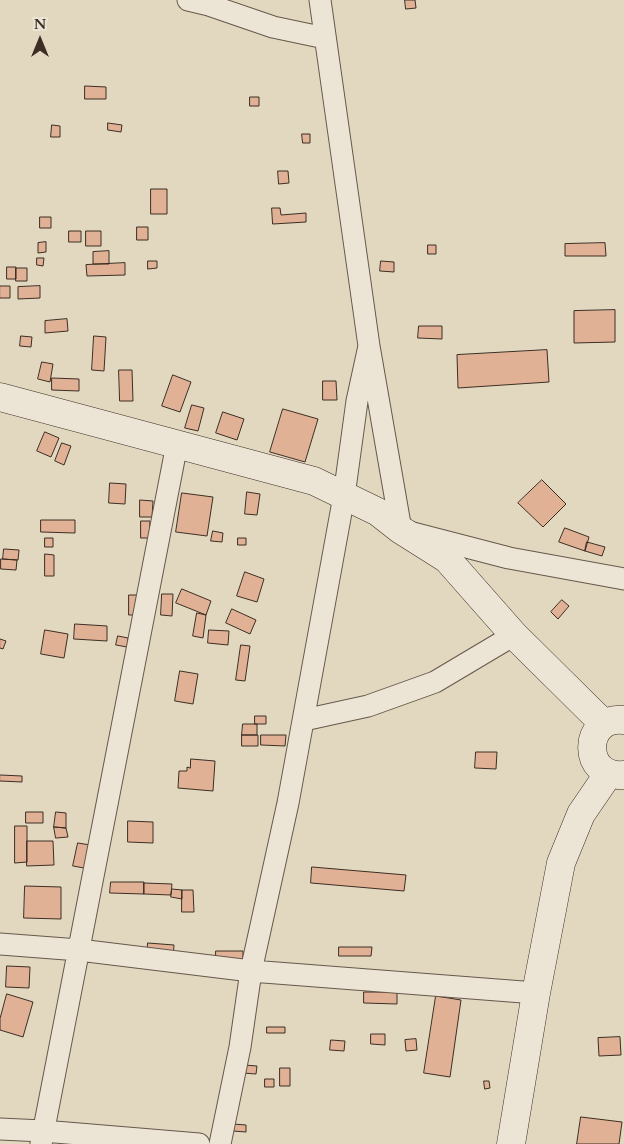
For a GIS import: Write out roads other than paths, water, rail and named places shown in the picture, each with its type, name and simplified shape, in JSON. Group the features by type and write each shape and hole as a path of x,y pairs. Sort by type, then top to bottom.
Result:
{"main road":[{"path":"0,397 314,481 378,512 401,530 446,559 514,635 614,722 598,730 592,746 596,762 616,774 581,814 561,864 536,992 511,1144"}],"street":[{"path":"188,0 209,5 273,27 325,38"},
{"path":"320,0 368,346 401,530 509,558 623,578"},
{"path":"220,1144 240,1047 251,971 304,720 344,496 357,401 368,346"},
{"path":"42,1138 177,444"},
{"path":"304,720 368,706 435,682 514,635"},
{"path":"0,944 79,950 251,971 536,992"},
{"path":"0,1129 42,1138 199,1144"}]}
